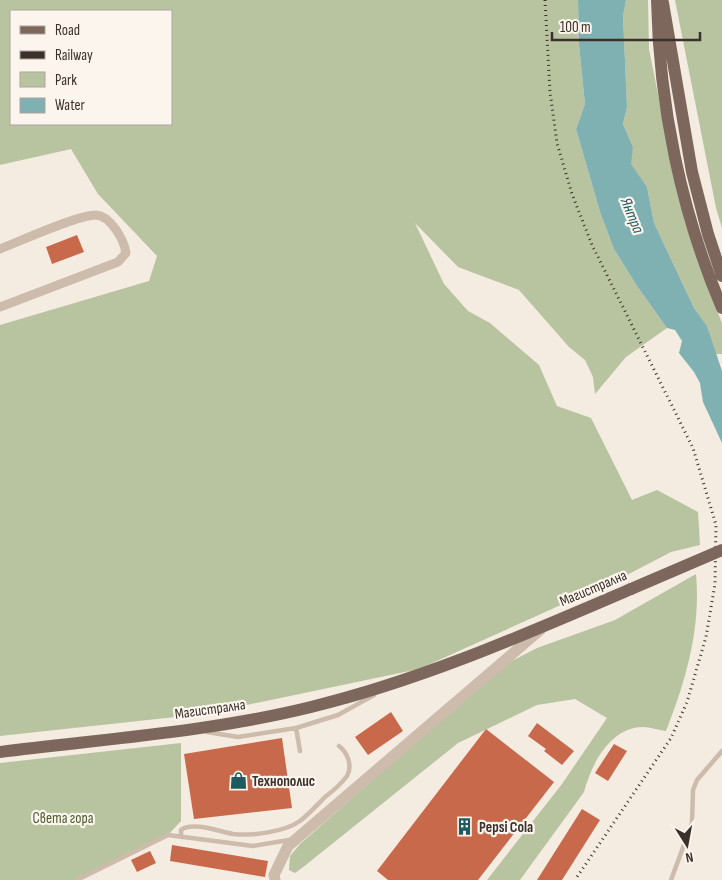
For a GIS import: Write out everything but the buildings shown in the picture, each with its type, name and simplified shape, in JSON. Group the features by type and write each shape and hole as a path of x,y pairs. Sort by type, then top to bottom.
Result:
{"main road":[{"path":"657,0 658,41 678,165 699,246 722,308"},
{"path":"663,0 692,172 708,234 722,276"},
{"name":"Магистрална","path":"0,752 189,728 309,708 388,686 543,627 722,550"},
{"name":"Магистрална","path":"0,746 254,713 419,675"}],"street":[{"path":"0,249 82,218 98,215 106,219 124,241 126,253 118,262 0,307"},
{"path":"275,880 274,875 288,846 543,627"}],"lane":[{"path":"189,728 238,737 296,728 338,715 388,686"},
{"path":"296,728 300,751"},
{"path":"181,837 181,830 186,827 209,828 233,834 271,831 299,821 344,781 349,772 349,760 345,750 338,746"},
{"path":"671,880 692,823 693,790 697,780 722,751"},
{"path":"77,880 168,835 253,846 296,839"}],"green space":[{"path":"0,0 578,0 579,45 585,104 576,129 600,212 614,249 637,286 667,328 626,357 595,394 593,377 585,360 569,347 519,290 458,267 415,223 444,284 468,311 490,323 539,365 557,406 591,418 632,500 657,490 698,512 700,545 671,552 625,576 419,669 203,714 0,736 0,325 149,281 157,256 98,194 71,149 0,165"},
{"path":"626,0 648,0 649,49 672,164 695,254 722,323 722,354 715,354 707,326 694,308 654,223 647,187 630,164 633,147 623,124 627,107 623,16"},
{"path":"675,0 722,0 722,228 716,208"},
{"path":"696,574 697,594 694,634 686,674 666,731 646,727 631,729 621,733 612,740 597,760 584,792 520,880 487,880 562,784 607,718 575,699 537,705 458,743 302,868 295,873 289,870 290,856 300,844 502,666 537,648 615,620"},
{"name":"Света гора","path":"181,743 181,821 168,835 77,880 0,880 0,763"}],"water":[{"name":"Янтра","path":"578,0 626,0 623,16 627,107 623,124 633,147 631,164 647,187 654,223 694,308 707,326 722,371 722,443 703,402 700,383 679,353 682,341 675,330 667,328 637,286 614,249 600,212 576,129 585,104 579,45"}],"railway":[{"path":"545,0 550,92 557,143 572,194 592,245 693,448 716,525 715,584 706,637 687,702 671,738 575,880"}],"place":[{"name":"Технополис","path":"238,781"},
{"name":"Pepsi Cola","path":"465,827"}]}
